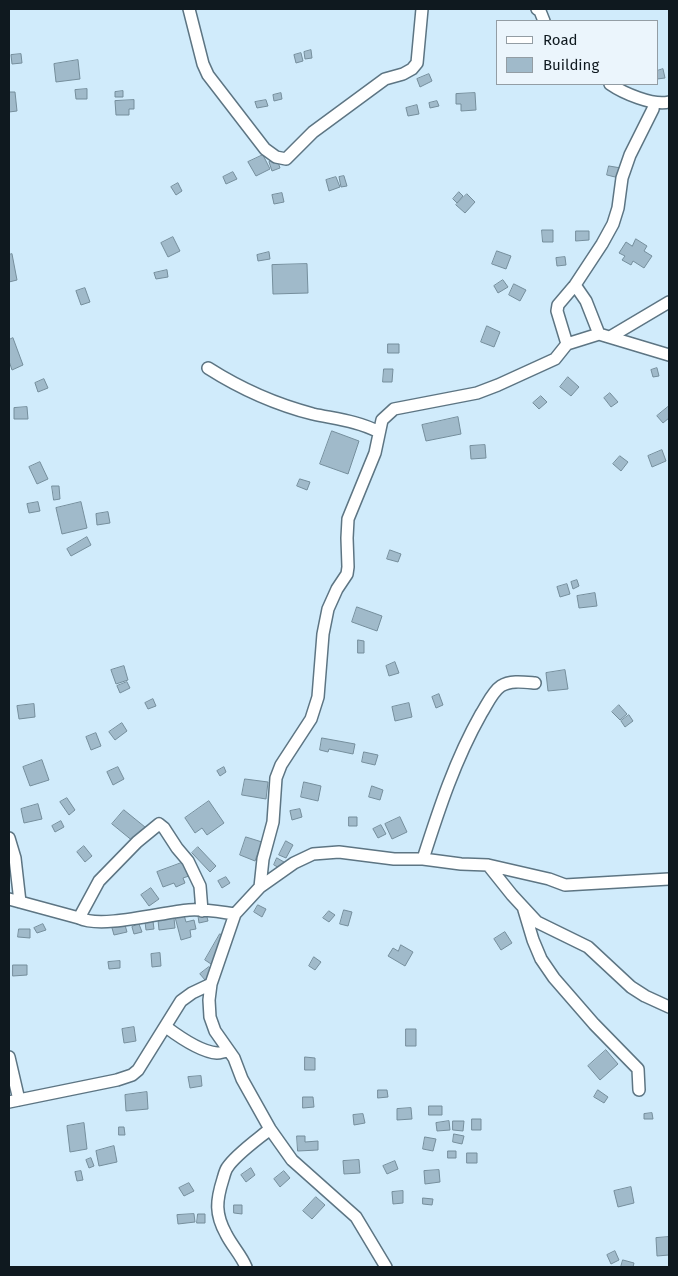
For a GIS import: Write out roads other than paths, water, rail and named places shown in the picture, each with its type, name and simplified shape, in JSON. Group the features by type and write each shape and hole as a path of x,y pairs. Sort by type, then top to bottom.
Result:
{"street":[{"path":"189,9 203,64 208,75 265,149 282,159 286,159 313,132 385,79 403,74 412,69 417,62 422,9"},
{"path":"537,9 540,11 544,20"},
{"path":"611,85 617,89 654,102 669,102"},
{"path":"567,344 557,311 558,305 575,285 613,224 622,178 630,155 653,110 654,102"},
{"path":"575,285 604,335 669,355"},
{"path":"260,887 263,859 273,822 276,778 281,766 311,719 318,697 323,634 328,609 337,588 347,574 348,519 373,460 382,420 394,409 477,393 555,359 567,344 604,335 669,302"},
{"path":"208,368 256,396 314,414 359,423 379,432"},
{"path":"423,859 443,796 467,739 487,704 497,689 504,684 517,682 535,683"},
{"path":"79,918 99,881 137,842 159,824 188,861 200,886 202,911"},
{"path":"9,838 15,858 14,900 86,921 190,910 235,914"},
{"path":"386,1267 356,1217 292,1160 270,1129 246,1087 234,1058 215,1031 210,1016 209,1000 212,984 235,914 260,887 294,863 313,854 339,852 394,859 423,859 488,865 565,885 669,879"},
{"path":"488,865 537,922 588,947 638,992 669,1007"},
{"path":"524,908 533,940 541,959 554,978 594,1024 638,1069 639,1090"},
{"path":"9,1057 14,1101 117,1080 132,1075 138,1070 184,997 212,984"},
{"path":"166,1027 195,1046 208,1051 216,1053 229,1051"},
{"path":"246,1267 244,1260 226,1235 217,1207 227,1168 270,1129"}]}
